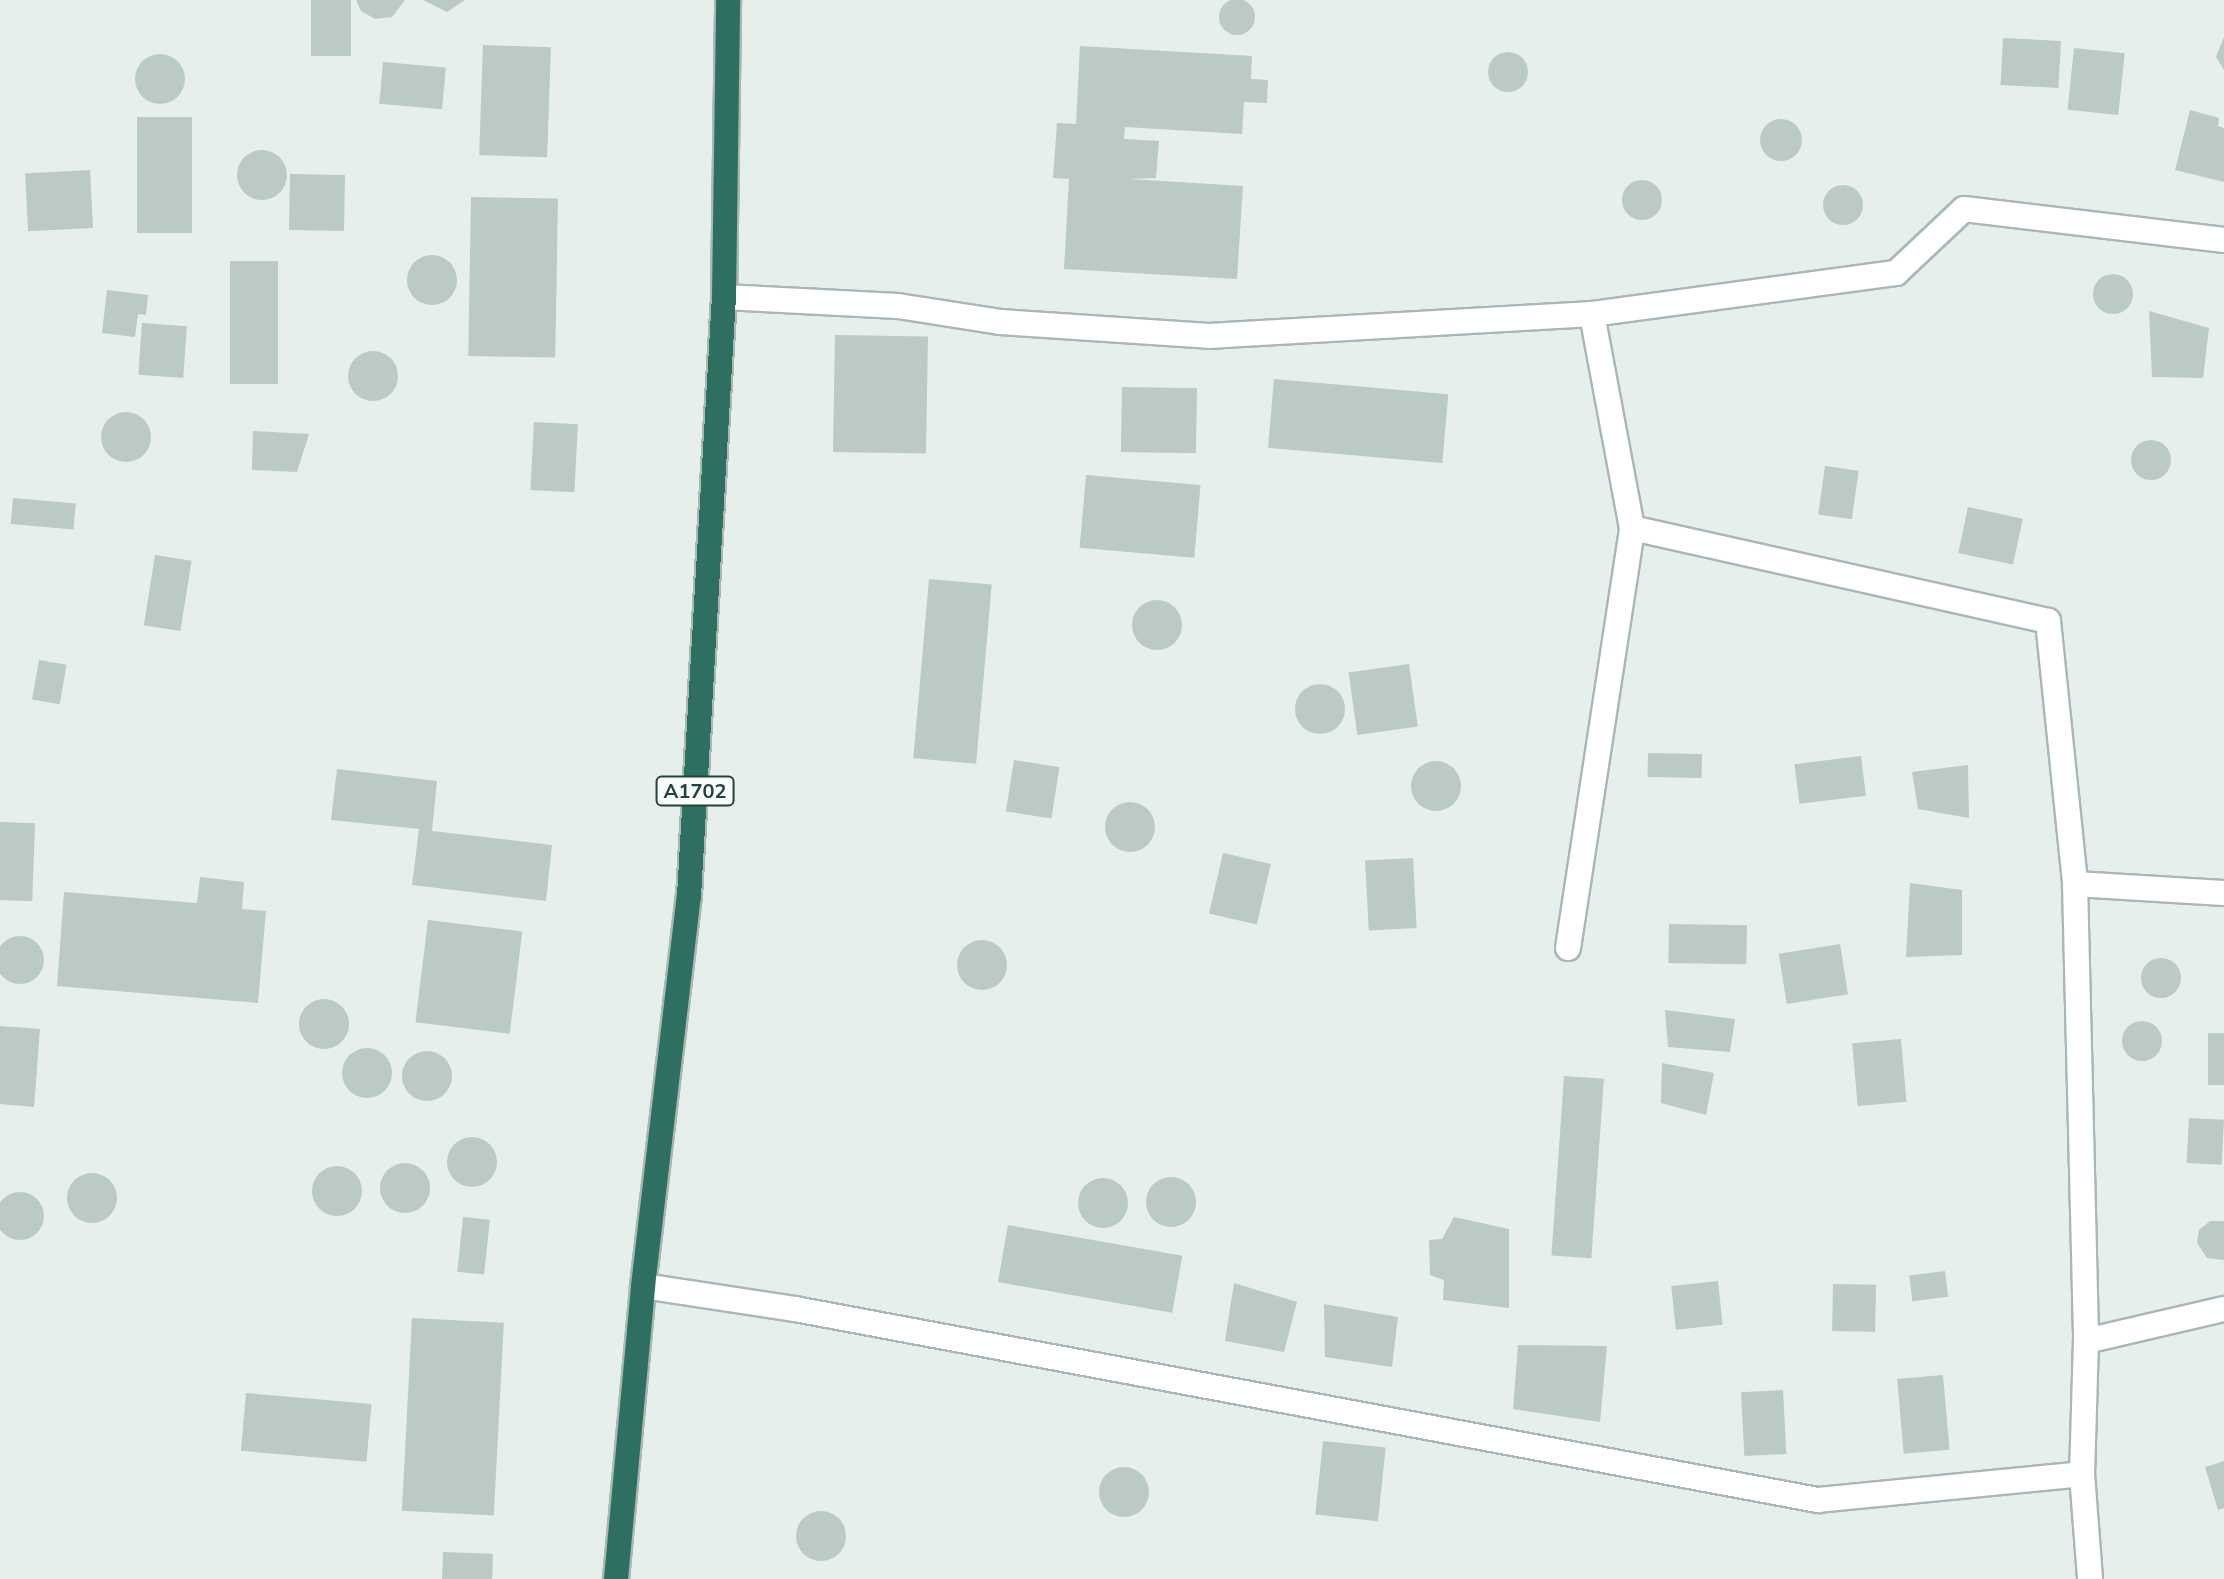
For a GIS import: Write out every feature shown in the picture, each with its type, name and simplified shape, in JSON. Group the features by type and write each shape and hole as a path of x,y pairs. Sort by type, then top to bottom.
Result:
{"highway":[{"name":"A1702","path":"616,1579 643,1286 689,896 724,297 728,0"}],"street":[{"path":"724,297 898,306 1000,322 1209,336 1592,314 1896,273 1964,209 2224,240"},
{"path":"1568,948 1632,528 1592,314"},
{"path":"1632,528 2048,621 2075,884 2086,1341 2082,1474 2090,1579"},
{"path":"2075,884 2224,893"},
{"path":"643,1286 795,1309 1818,1500 2082,1474"},
{"path":"2086,1341 2224,1309"}],"building":[{"path":"1237,-1 1250,4 1255,17 1250,30 1237,35 1224,30 1219,17 1224,4"},
{"path":"311,0 351,0 351,56 311,56"},
{"path":"356,0 405,0 392,17 375,19 361,11"},
{"path":"423,0 465,0 447,12"},
{"path":"2224,37 2224,70 2216,57"},
{"path":"2003,38 2061,41 2058,88 2001,85"},
{"path":"483,45 551,47 547,157 479,155"},
{"path":"1080,46 1252,56 1251,79 1268,80 1267,103 1244,102 1242,134 1125,127 1124,139 1159,141 1156,178 1129,179 1243,186 1237,279 1064,269 1069,179 1053,178 1057,123 1076,124"},
{"path":"2074,48 2125,53 2118,115 2068,110"},
{"path":"1508,52 1522,58 1528,72 1522,86 1508,92 1494,86 1488,72 1494,58"},
{"path":"160,54 178,61 185,79 178,97 160,104 142,97 135,79 142,61"},
{"path":"383,62 446,67 442,109 379,104"},
{"path":"2190,110 2219,118 2218,126 2224,128 2224,182 2175,170"},
{"path":"137,117 192,117 192,233 137,233"},
{"path":"1781,119 1796,125 1802,140 1796,155 1781,161 1766,155 1760,140 1766,125"},
{"path":"262,150 280,157 287,175 280,193 262,200 244,193 237,175 244,157"},
{"path":"90,170 93,228 28,231 25,173"},
{"path":"290,174 345,175 344,231 289,230"},
{"path":"1642,180 1656,186 1662,200 1656,214 1642,220 1628,214 1622,200 1628,186"},
{"path":"1843,185 1857,191 1863,205 1857,219 1843,225 1829,219 1823,205 1829,191"},
{"path":"471,197 558,199 555,357 468,356"},
{"path":"432,255 450,262 457,280 450,298 432,305 414,298 407,280 414,262"},
{"path":"230,261 278,261 278,384 230,384"},
{"path":"2113,274 2127,280 2133,294 2127,308 2113,314 2099,308 2093,294 2099,280"},
{"path":"107,290 148,295 146,315 138,314 135,337 102,333"},
{"path":"2149,311 2209,328 2203,378 2152,377"},
{"path":"142,323 187,326 183,378 138,375"},
{"path":"835,335 928,337 926,454 833,452"},
{"path":"373,351 391,358 398,376 391,394 373,401 355,394 348,376 355,358"},
{"path":"1274,379 1448,394 1442,463 1268,448"},
{"path":"1122,387 1197,388 1196,453 1121,452"},
{"path":"126,412 144,419 151,437 144,455 126,462 108,455 101,437 108,419"},
{"path":"534,422 578,424 574,492 530,490"},
{"path":"253,431 309,434 297,472 252,470"},
{"path":"2151,440 2165,446 2171,460 2165,474 2151,480 2137,474 2131,460 2137,446"},
{"path":"1825,466 1859,471 1852,519 1818,515"},
{"path":"1086,475 1201,485 1194,558 1080,548"},
{"path":"13,498 76,503 73,529 11,524"},
{"path":"1968,507 2023,519 2013,565 1958,553"},
{"path":"155,555 192,561 180,631 144,625"},
{"path":"929,579 992,584 976,764 913,758"},
{"path":"1157,600 1175,607 1182,625 1175,643 1157,650 1139,643 1132,625 1139,607"},
{"path":"39,660 67,665 60,704 32,699"},
{"path":"1409,664 1418,726 1357,735 1349,672"},
{"path":"1320,684 1338,691 1345,709 1338,727 1320,734 1302,727 1295,709 1302,691"},
{"path":"1648,753 1702,754 1702,778 1648,777"},
{"path":"1861,756 1866,796 1799,804 1794,764"},
{"path":"1014,760 1059,767 1051,819 1006,811"},
{"path":"1436,761 1454,768 1461,786 1454,804 1436,811 1418,804 1411,786 1418,768"},
{"path":"1968,765 1969,818 1918,809 1912,772"},
{"path":"337,769 437,781 432,831 552,845 546,901 412,885 419,829 331,820"},
{"path":"1130,802 1148,809 1155,827 1148,845 1130,852 1112,845 1105,827 1112,809"},
{"path":"0,822 35,823 32,901 0,900"},
{"path":"1223,853 1271,864 1257,924 1209,913"},
{"path":"1413,858 1417,928 1369,930 1365,861"},
{"path":"200,877 244,882 242,909 266,911 258,1003 57,986 64,892 197,903"},
{"path":"1910,883 1962,890 1962,955 1906,957"},
{"path":"428,920 522,932 510,1034 415,1022"},
{"path":"1669,924 1747,925 1746,964 1668,963"},
{"path":"20,936 37,943 44,960 37,977 20,984 3,977 -4,960 3,943"},
{"path":"982,940 1000,947 1007,965 1000,983 982,990 964,983 957,965 964,947"},
{"path":"1840,944 1848,994 1787,1004 1779,954"},
{"path":"2161,958 2175,964 2181,978 2175,992 2161,998 2147,992 2141,978 2147,964"},
{"path":"324,999 342,1006 349,1024 342,1042 324,1049 306,1042 299,1024 306,1006"},
{"path":"1665,1010 1735,1019 1730,1052 1668,1047"},
{"path":"2142,1021 2156,1027 2162,1041 2156,1055 2142,1061 2128,1055 2122,1041 2128,1027"},
{"path":"0,1026 40,1029 34,1107 0,1104"},
{"path":"2208,1033 2224,1033 2224,1085 2208,1085"},
{"path":"1901,1039 1906,1102 1858,1106 1852,1043"},
{"path":"367,1048 385,1055 392,1073 385,1091 367,1098 349,1091 342,1073 349,1055"},
{"path":"427,1051 445,1058 452,1076 445,1094 427,1101 409,1094 402,1076 409,1058"},
{"path":"1662,1063 1714,1073 1706,1115 1661,1103"},
{"path":"1564,1076 1604,1079 1591,1258 1551,1256"},
{"path":"2189,1118 2224,1120 2222,1165 2187,1163"},
{"path":"472,1137 490,1144 497,1162 490,1180 472,1187 454,1180 447,1162 454,1144"},
{"path":"405,1163 423,1170 430,1188 423,1206 405,1213 387,1206 380,1188 387,1170"},
{"path":"337,1166 355,1173 362,1191 355,1209 337,1216 319,1209 312,1191 319,1173"},
{"path":"92,1173 110,1180 117,1198 110,1216 92,1223 74,1216 67,1198 74,1180"},
{"path":"1171,1177 1189,1184 1196,1202 1189,1220 1171,1227 1153,1220 1146,1202 1153,1184"},
{"path":"1103,1178 1121,1185 1128,1203 1121,1221 1103,1228 1085,1221 1078,1203 1085,1185"},
{"path":"20,1192 37,1199 44,1216 37,1233 20,1240 3,1233 -4,1216 3,1199"},
{"path":"463,1217 490,1220 484,1275 457,1272"},
{"path":"1454,1217 1509,1229 1509,1308 1443,1300 1444,1280 1430,1275 1429,1240 1442,1239"},
{"path":"2210,1221 2224,1221 2224,1260 2207,1258 2197,1243 2199,1230"},
{"path":"1008,1225 1182,1256 1172,1313 998,1282"},
{"path":"1945,1271 1948,1297 1912,1301 1909,1275"},
{"path":"1718,1281 1723,1325 1676,1330 1671,1286"},
{"path":"1234,1283 1297,1302 1284,1352 1225,1341"},
{"path":"1833,1284 1876,1285 1875,1332 1832,1331"},
{"path":"1324,1304 1398,1317 1392,1367 1325,1357"},
{"path":"412,1318 504,1323 494,1516 402,1511"},
{"path":"1518,1345 1607,1346 1600,1422 1513,1409"},
{"path":"1943,1375 1950,1450 1904,1454 1897,1379"},
{"path":"1783,1390 1786,1454 1744,1456 1741,1392"},
{"path":"246,1393 372,1404 366,1462 241,1451"},
{"path":"1323,1441 1386,1448 1378,1521 1315,1515"},
{"path":"2224,1461 2224,1508 2218,1510 2205,1467"},
{"path":"1124,1467 1142,1474 1149,1492 1142,1510 1124,1517 1106,1510 1099,1492 1106,1474"},
{"path":"821,1511 839,1518 846,1536 839,1554 821,1561 803,1554 796,1536 803,1518"},
{"path":"443,1552 493,1554 492,1579 442,1579"}]}
